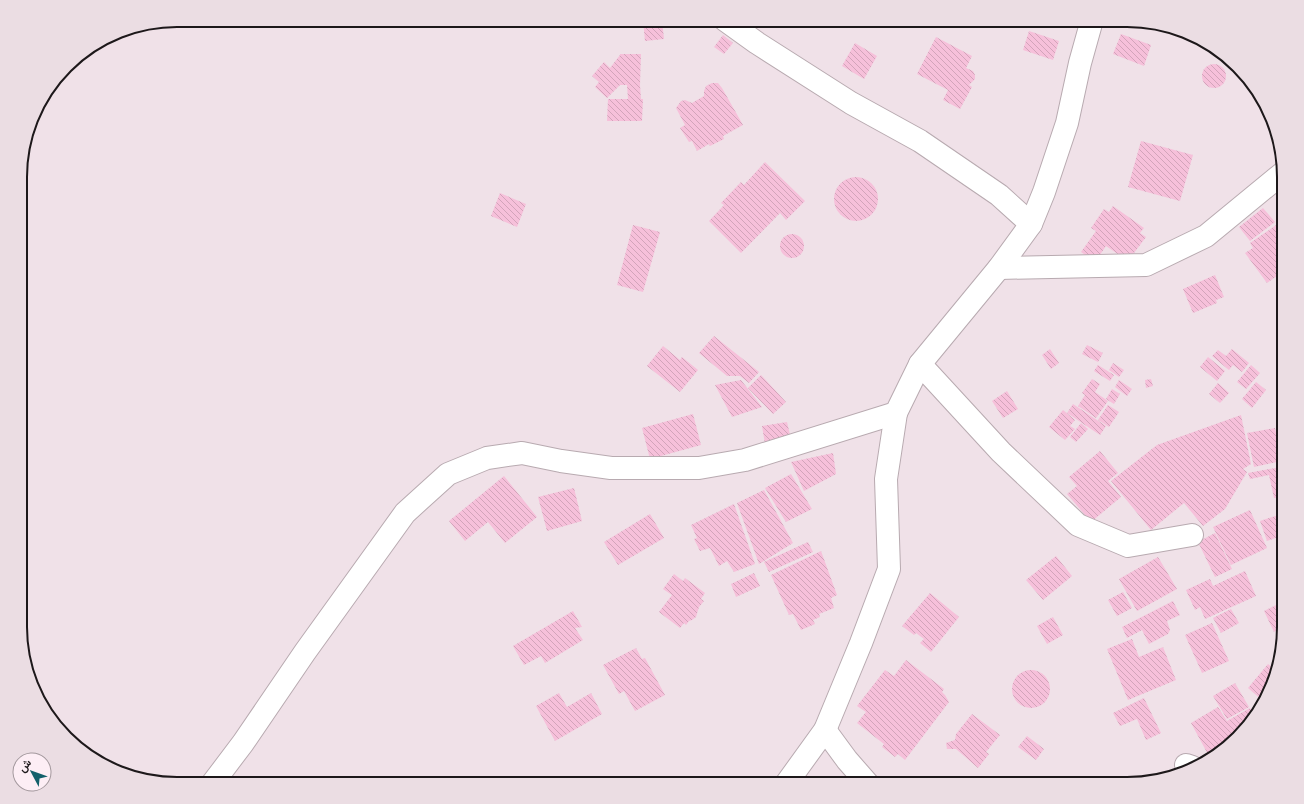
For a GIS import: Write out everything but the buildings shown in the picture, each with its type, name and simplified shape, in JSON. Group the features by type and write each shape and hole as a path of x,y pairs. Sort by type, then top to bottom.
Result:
{"street":[{"path":"735,27 850,103 920,141 999,196 1031,224"},
{"path":"791,777 825,730 861,643 889,569 886,479 896,413 920,364 999,268 1031,224 1044,192 1067,123 1080,63 1090,27"},
{"path":"999,268 1146,265 1206,236 1277,178"},
{"path":"920,364 1001,452 1078,525 1128,546 1192,535"},
{"path":"217,777 243,743 305,652 405,513 448,474 487,458 522,453 561,461 611,468 699,468 745,460 896,413"},
{"path":"825,730 847,760 862,777"}]}
